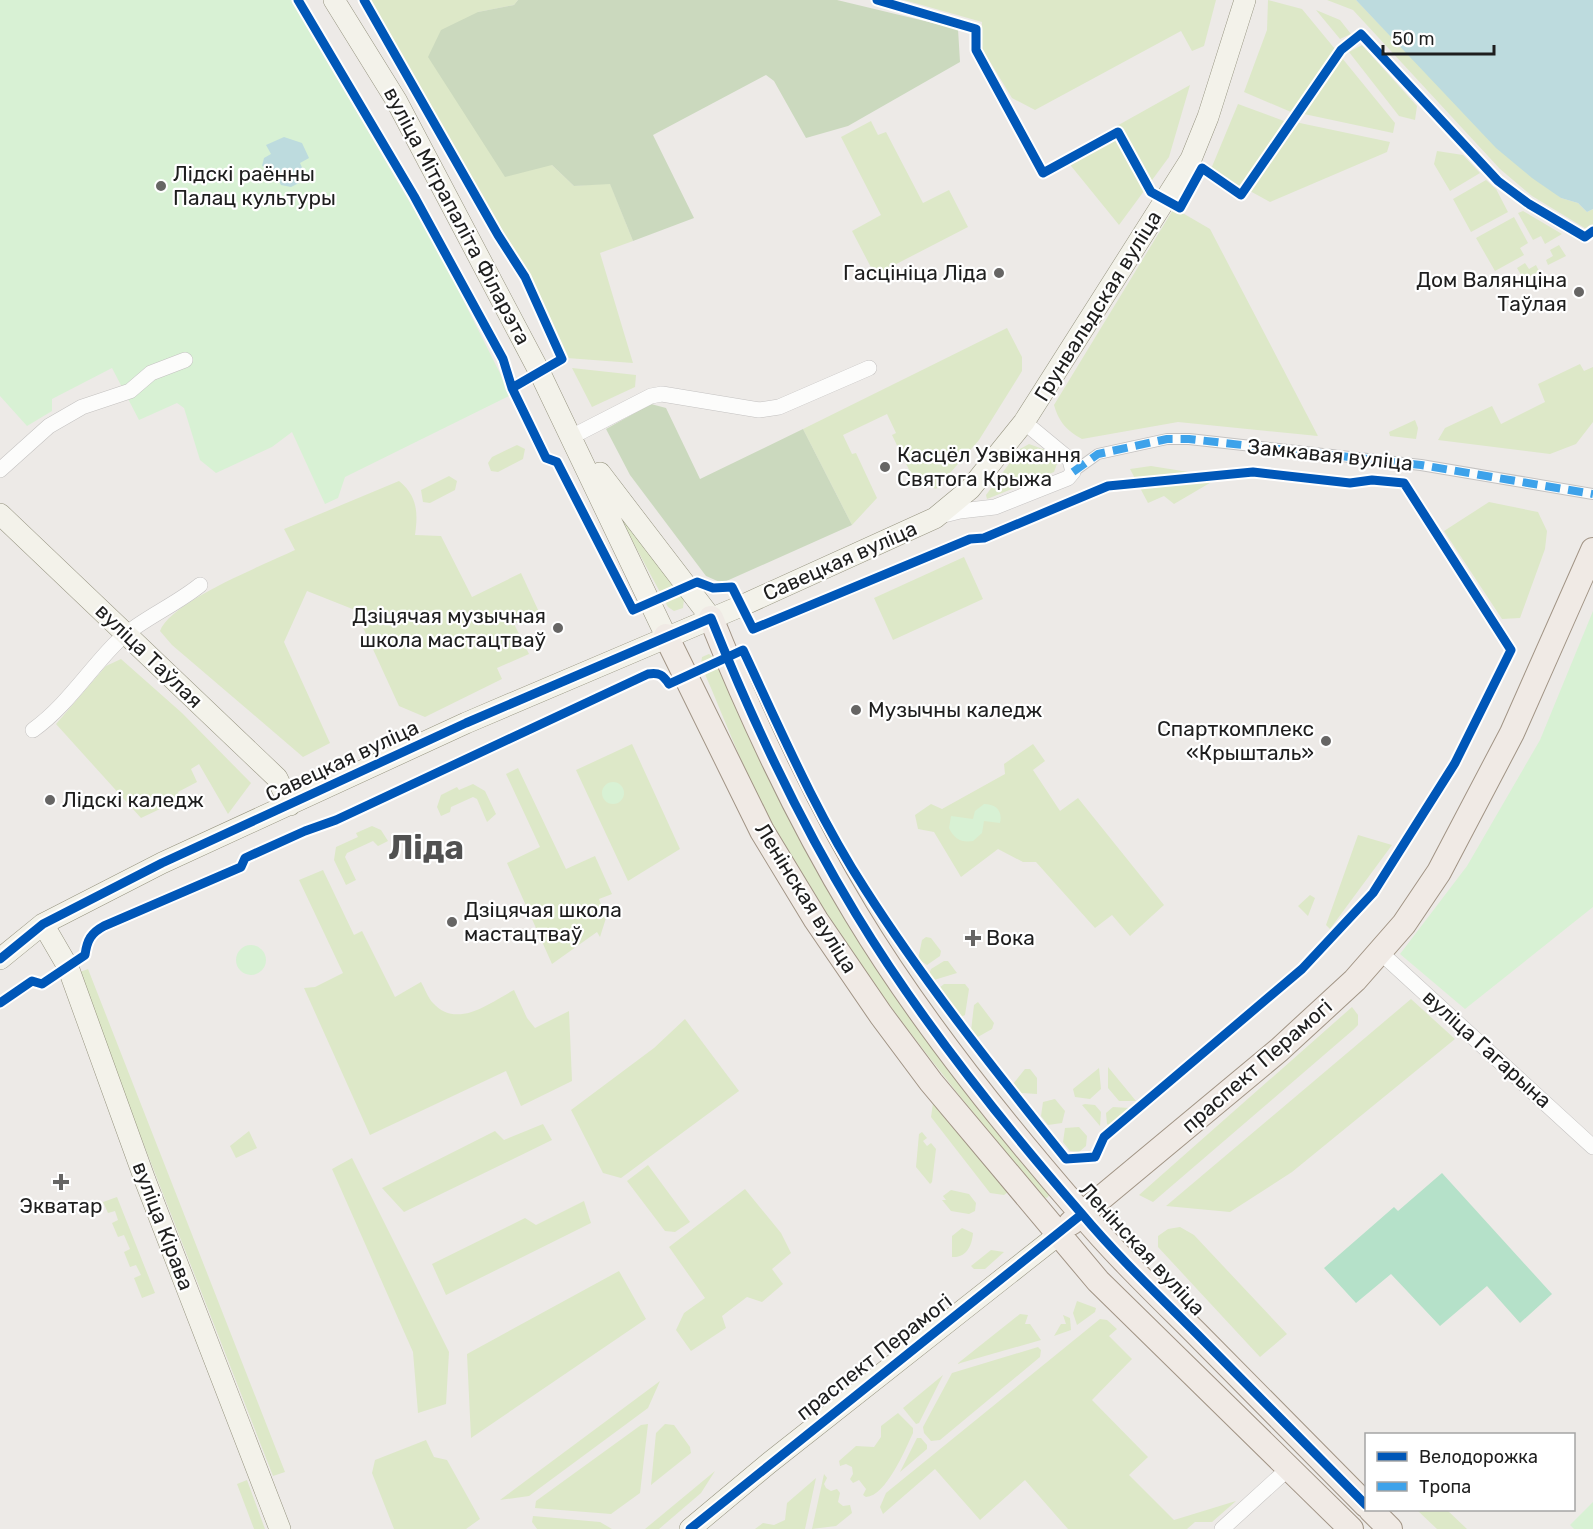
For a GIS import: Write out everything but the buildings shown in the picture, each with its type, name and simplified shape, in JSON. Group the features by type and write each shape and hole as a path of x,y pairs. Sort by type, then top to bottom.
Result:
{"main road":[{"name":"вуліца Мітрапаліта Філарэта","path":"334,0 396,100 573,436 666,636"},
{"name":"Грунвальдская вуліца","path":"935,518 970,489 1024,422 1191,159 1208,117 1245,0"},
{"name":"вуліца Мітрапаліта Філарэта","path":"573,436 711,618"},
{"name":"вуліца Таўлая","path":"0,514 277,778 290,804"},
{"name":"Савецкая вуліца","path":"0,959 44,924 162,863 466,723 711,618 935,518"},
{"name":"праспект Перамогі","path":"690,1529 769,1463 1058,1235 1279,1050 1381,953 1428,890 1512,733 1593,550"},
{"name":"Ленінская вуліца","path":"711,618 796,806 857,916 954,1056 1082,1214 1365,1504"},
{"name":"Ленінская вуліца","path":"666,636 762,831 816,920 881,1015 931,1082 1098,1281 1351,1529"},
{"name":"вуліца Кірава","path":"44,924 68,967 145,1180 280,1529"},
{"path":"1373,1511 1390,1529"}],"street":[{"path":"0,470 49,426 82,408 130,391 151,373 185,360"},
{"path":"573,436 651,396 662,394 759,410 779,407 869,368"},
{"path":"1024,422 1070,460 1074,472"},
{"name":"Замкавая вуліца","path":"935,518 960,511 995,507 1068,478 1098,454 1167,439 1189,439 1421,465 1593,494"},
{"path":"33,730 51,717 114,645 200,585"},
{"name":"вуліца Гагарына","path":"1381,953 1593,1147"},
{"path":"1222,1529 1289,1468"}],"green space":[{"path":"0,0 291,0 439,252 511,395 345,477 338,498 325,504 292,432 272,447 216,473 200,460 184,408 177,403 139,420 112,368 52,399 52,411 27,426 0,396"},
{"path":"365,0 518,0 514,5 478,12 552,165 574,186 610,183 633,241 600,253 633,363 567,358 513,248"},
{"path":"518,0 837,0 958,29 960,62 848,126 806,138 774,81 766,75 653,135 694,218 633,241 610,184 574,186 552,165 505,177 428,57 441,30 478,12 514,5"},
{"path":"904,0 1216,0 1204,46 1192,51 1181,31 1035,110 1012,98 981,47 982,22"},
{"path":"1268,0 1302,9 1335,49 1291,112 1244,92 1267,30"},
{"path":"1327,0 1356,0 1457,105 1561,198 1578,203 1587,212 1593,209 1593,233 1532,196 1500,169 1353,10"},
{"path":"1316,10 1340,20 1351,34 1340,39"},
{"path":"1362,45 1417,106 1415,120 1399,116 1349,52"},
{"path":"1342,58 1395,123 1393,133 1304,114"},
{"path":"1190,85 1169,157 1119,225 1063,156"},
{"path":"1238,104 1284,121 1241,187 1211,169"},
{"path":"871,121 878,135 886,132 923,203 949,190 968,227 875,275 852,231 881,215 841,137"},
{"path":"1294,122 1390,142 1387,152 1270,202 1250,191"},
{"path":"1437,151 1463,155 1480,173 1450,191 1434,164"},
{"path":"1486,180 1496,189 1508,212 1471,232 1453,199"},
{"path":"1174,208 1210,229 1318,436 1178,422 1082,439 1067,429 1061,421 1054,405"},
{"path":"1523,211 1562,234 1545,244 1541,236 1533,240 1518,213"},
{"path":"1514,217 1528,243 1520,248 1524,255 1495,271 1476,238"},
{"path":"1559,245 1566,256 1548,265 1546,260 1553,256 1550,250"},
{"path":"1525,263 1529,269 1536,265 1539,271 1524,280 1517,268"},
{"path":"1007,328 1022,357 1022,371 979,440 936,489 914,480 892,435 896,433 887,414 843,435 852,454 856,453 877,498 852,525 803,429"},
{"path":"1580,364 1584,371 1593,367 1593,422 1576,444 1550,454 1438,440 1445,428 1492,406 1501,424 1545,402 1538,384"},
{"path":"572,368 636,375 635,387 592,407"},
{"path":"651,404 666,408 700,479 803,429 852,525 722,583 706,576 630,475 606,429"},
{"path":"1415,420 1418,428 1416,439 1390,436 1389,432"},
{"path":"1029,444 1051,452 1058,461 1054,472 987,499 986,495 1020,449"},
{"path":"517,445 525,449 523,459 498,472 491,471 488,463 492,457"},
{"path":"1151,466 1220,477 1174,504 1164,496 1148,503 1130,469"},
{"path":"449,476 457,481 455,490 430,503 423,502 421,490"},
{"path":"399,481 413,499 416,520 415,535 441,536 472,597 521,573 539,612 514,624 529,654 497,668 502,679 425,717 399,706 355,610 307,591 284,642 330,743 303,757 172,645 160,631 181,608 199,596 295,550 284,529"},
{"path":"606,492 684,599 683,608 674,611 668,607"},
{"path":"1489,502 1538,512 1547,531 1545,549 1520,618 1502,619 1444,531"},
{"path":"964,557 983,599 893,640 874,598"},
{"path":"1593,611 1593,907 1465,1009 1400,954 1467,866 1540,740"},
{"path":"709,654 715,659 796,832 833,898 899,999 1050,1194 1047,1198 1043,1197 934,1064 866,972 803,877 754,788 701,665 702,657"},
{"path":"121,659 182,713 251,783 228,814 199,764 191,769 197,782 178,792 181,799 141,818 56,724 106,666"},
{"path":"632,744 680,849 628,881 576,770"},
{"path":"1033,744 1045,761 1033,770 1060,811 1078,798 1164,905 1130,936 1112,915 1095,928 1036,862 1023,862 998,849 961,877 934,832 918,829 915,815 931,804 942,809 1005,774 1004,764"},
{"path":"518,768 566,869 595,856 612,894 599,899 606,918 600,937 597,932 552,964 507,863 540,847 506,774"},
{"path":"609,782 617,782 624,789 624,797 617,804 609,804 602,797 602,789"},
{"path":"473,784 485,791 496,814 487,822 477,799 473,797 451,807 450,812 441,816 437,807 441,795 457,787 459,790"},
{"path":"984,804 998,809 1000,823 984,821 982,833 973,841 962,841 951,832 949,828 951,816 973,819 975,811"},
{"path":"372,826 381,830 388,841 378,846 373,841 347,853 345,857 356,880 346,885 334,860 336,847 358,837 356,833"},
{"path":"1358,835 1392,845 1330,929 1326,925"},
{"path":"323,870 354,935 362,931 395,997 421,982 431,1001 442,1011 463,1014 485,1007 514,990 527,1018 535,1028 569,1011 572,1081 521,1106 506,1071 370,1135 304,988 315,987 343,973 299,880"},
{"path":"1310,895 1315,898 1308,916 1298,906"},
{"path":"926,937 931,938 941,951 940,956 927,965 918,959 922,940"},
{"path":"251,945 257,946 265,954 265,966 257,974 251,975 245,974 237,966 236,960 237,954 245,946"},
{"path":"948,961 957,973 934,980 929,974 931,969"},
{"path":"88,969 285,1472 273,1476 77,973"},
{"path":"944,984 965,984 969,989 965,1015 961,1017 939,988"},
{"path":"1411,999 1455,1039 1292,1172 1230,1212 1166,1206"},
{"path":"978,1002 994,1023 992,1029 976,1038 971,1031 974,1005"},
{"path":"1352,1007 1358,1015 1358,1025 1353,1030 1153,1202 1139,1195"},
{"path":"685,1019 739,1091 621,1178 603,1173 571,1110 654,1048"},
{"path":"1108,1067 1136,1101 1119,1101 1108,1088"},
{"path":"1099,1068 1101,1089 1090,1099 1075,1097 1073,1089"},
{"path":"1025,1069 1030,1069 1037,1078 1037,1094 1021,1093 1013,1084"},
{"path":"1055,1099 1065,1111 1062,1123 1048,1125 1041,1116 1043,1102"},
{"path":"933,1103 1008,1192 1004,1195 990,1193 931,1117"},
{"path":"1082,1105 1095,1105 1101,1112 1100,1126"},
{"path":"1113,1107 1130,1110 1111,1126 1107,1124 1106,1113"},
{"path":"543,1124 552,1140 404,1212 382,1188 495,1131 504,1140"},
{"path":"1079,1127 1087,1136 1086,1146 1079,1152 1070,1151 1063,1142 1065,1128"},
{"path":"249,1131 257,1148 236,1158 230,1146"},
{"path":"922,1132 927,1138 923,1141 927,1146 931,1143 936,1149 930,1184 916,1167 919,1134"},
{"path":"352,1158 449,1352 446,1404 418,1413 413,1352 332,1169"},
{"path":"648,1165 690,1222 675,1232 665,1231 627,1181"},
{"path":"1442,1173 1552,1294 1520,1323 1487,1286 1440,1326 1391,1274 1356,1303 1324,1268 1394,1207 1398,1211"},
{"path":"745,1189 781,1233 791,1253 772,1269 783,1284 762,1302 747,1297 722,1316 726,1328 691,1351 676,1330 684,1313 705,1298 669,1247"},
{"path":"951,1190 969,1194 976,1203 975,1211 969,1214 951,1211 942,1200 946,1200 943,1196"},
{"path":"117,1197 155,1293 142,1298 134,1278 141,1275 136,1265 130,1267 124,1252 130,1249 124,1235 118,1237 112,1223 118,1220 115,1211 108,1213 103,1202"},
{"path":"584,1201 591,1223 446,1295 432,1264 525,1218 536,1225"},
{"path":"1180,1227 1194,1235 1287,1334 1260,1357 1158,1247 1158,1236 1168,1229"},
{"path":"962,1228 973,1233 971,1242 965,1253 952,1257 952,1236"},
{"path":"991,1250 1004,1252 985,1269 974,1269 971,1266"},
{"path":"619,1271 646,1319 471,1438 467,1354"},
{"path":"1077,1301 1096,1308 1095,1312 1077,1325 1073,1313"},
{"path":"1020,1314 1028,1315 1025,1324 1030,1324 1041,1340 957,1364"},
{"path":"1063,1315 1070,1318 1071,1330 1054,1336 1061,1324 1066,1324"},
{"path":"1100,1319 1107,1320 1117,1329 1109,1336 1132,1359 1092,1400 1148,1457 1129,1475 1174,1520 1236,1501 1212,1522 1195,1522 1187,1529 1068,1529 1025,1480 980,1520 935,1469 883,1514 880,1507 886,1493"},
{"path":"1038,1347 1041,1350 1040,1357 940,1440 931,1441 924,1433 923,1427 952,1373"},
{"path":"943,1375 919,1423 916,1424 903,1408"},
{"path":"660,1381 648,1408 529,1496 500,1500"},
{"path":"898,1413 913,1428 913,1433 888,1481 873,1495 866,1497 863,1495 866,1489 859,1480 853,1483 850,1479 853,1474 852,1467 846,1464 840,1466 839,1461 856,1446 874,1447 881,1437 881,1426"},
{"path":"648,1424 640,1493 611,1514 535,1508 536,1501 641,1425"},
{"path":"665,1424 674,1425 690,1447 691,1453 651,1485 656,1433"},
{"path":"917,1438 921,1438 927,1445 927,1449 900,1472"},
{"path":"426,1440 434,1457 447,1460 480,1519 466,1529 394,1529 372,1473 375,1460"},
{"path":"715,1471 701,1493 659,1529 645,1529"},
{"path":"824,1474 827,1478 824,1484 826,1488 831,1491 837,1489 840,1493 838,1502 843,1506 850,1505 852,1513 836,1526 812,1529"},
{"path":"816,1478 805,1529 755,1529 763,1523 774,1525 785,1520 787,1503"},
{"path":"247,1480 265,1529 254,1529 237,1484"},
{"path":"1593,1502 1593,1529 1574,1529 1570,1525"},
{"path":"1418,1511 1448,1511 1467,1529 1437,1529"},
{"path":"533,1516 600,1522 612,1529 537,1529 532,1522"}],"water":[{"path":"1356,0 1593,0 1593,209 1587,212 1578,203 1561,198 1532,178 1496,148"},
{"path":"284,137 302,143 309,158 300,163 304,172 299,183 291,187 281,185 273,170 262,166 264,158 271,154 266,145"}],"marked path":[{"path":"1073,472 1098,454 1167,439 1189,439 1421,465 1593,494"}],"cycle path":[{"path":"0,1003 32,981 42,984 85,955 90,937 104,926 241,867 245,858 336,820 648,674 660,675 669,684 743,650 831,831 865,889 912,959 987,1060 1066,1159 1095,1157 1104,1137 1302,969 1373,893 1455,763 1511,650 1404,483 1372,480 1350,483 1253,472 1108,486 984,538 970,539 753,629 732,587 713,588 697,582 633,610 557,462 546,458 512,388 503,359 414,196 298,0"},
{"path":"364,0 498,235 525,277 562,359 512,388"},
{"path":"877,0 976,29 976,50 1043,173 1118,132 1151,192 1180,208 1202,168 1241,195 1341,50 1361,34 1498,181 1529,204 1585,237 1593,231"},
{"path":"0,959 43,924 162,863 466,723 711,618 760,732 815,842 856,914 934,1031 1021,1142 1109,1245 1365,1504"},
{"path":"690,1529 1082,1214"}],"place":[{"name":"Лідскі раённы Палац культуры","path":"161,186"},
{"name":"Гасцініца Ліда","path":"999,273"},
{"name":"Дом Валянціна Таўлая","path":"1579,292"},
{"name":"Касцёл Узвіжання Святога Крыжа","path":"885,467"},
{"name":"Дзіцячая музычная школа мастацтваў","path":"558,628"},
{"name":"Музычны каледж","path":"856,710"},
{"name":"Спарткомплекс «Крышталь»","path":"1326,741"},
{"name":"Лідскі каледж","path":"50,800"},
{"name":"Дзіцячая школа мастацтваў","path":"452,922"},
{"name":"Вока","path":"973,938"},
{"name":"Экватар","path":"61,1182"}],"district":[{"name":"Ліда","path":"426,847"}]}
